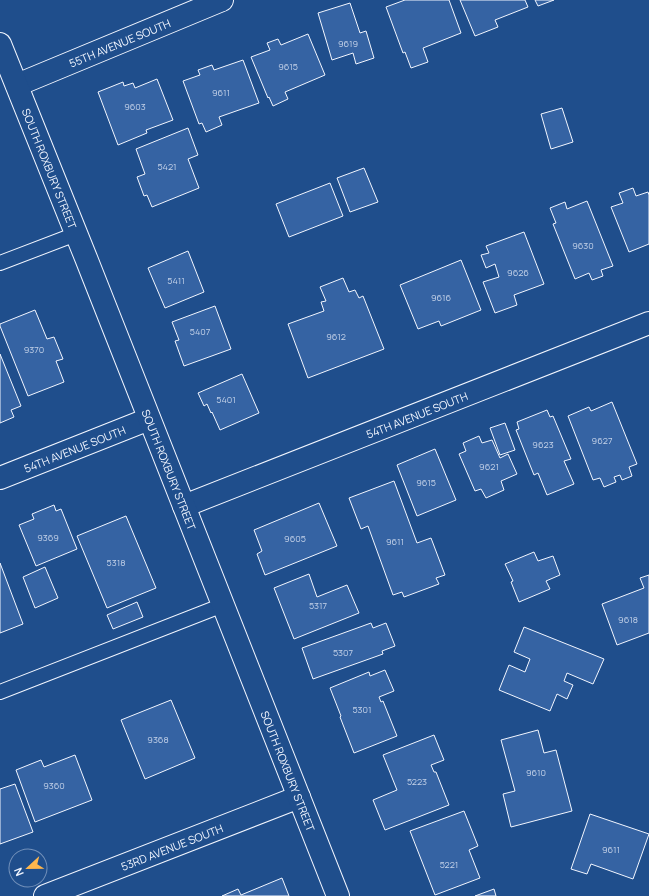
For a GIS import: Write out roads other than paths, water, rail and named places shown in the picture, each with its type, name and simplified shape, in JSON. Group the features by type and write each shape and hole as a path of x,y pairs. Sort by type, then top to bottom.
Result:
{"street":[{"name":"55TH AVENUE SOUTH","path":"17,85 222,0"},
{"name":"SOUTH ROXBURY STREET","path":"0,44 338,896"},
{"name":"54TH AVENUE SOUTH","path":"184,506 649,323"},
{"name":"54TH AVENUE SOUTH","path":"0,478 149,419"},
{"name":"53RD AVENUE SOUTH","path":"45,896 299,797"}],"lane":[{"path":"0,263 76,234"},
{"path":"0,692 223,605"}]}
